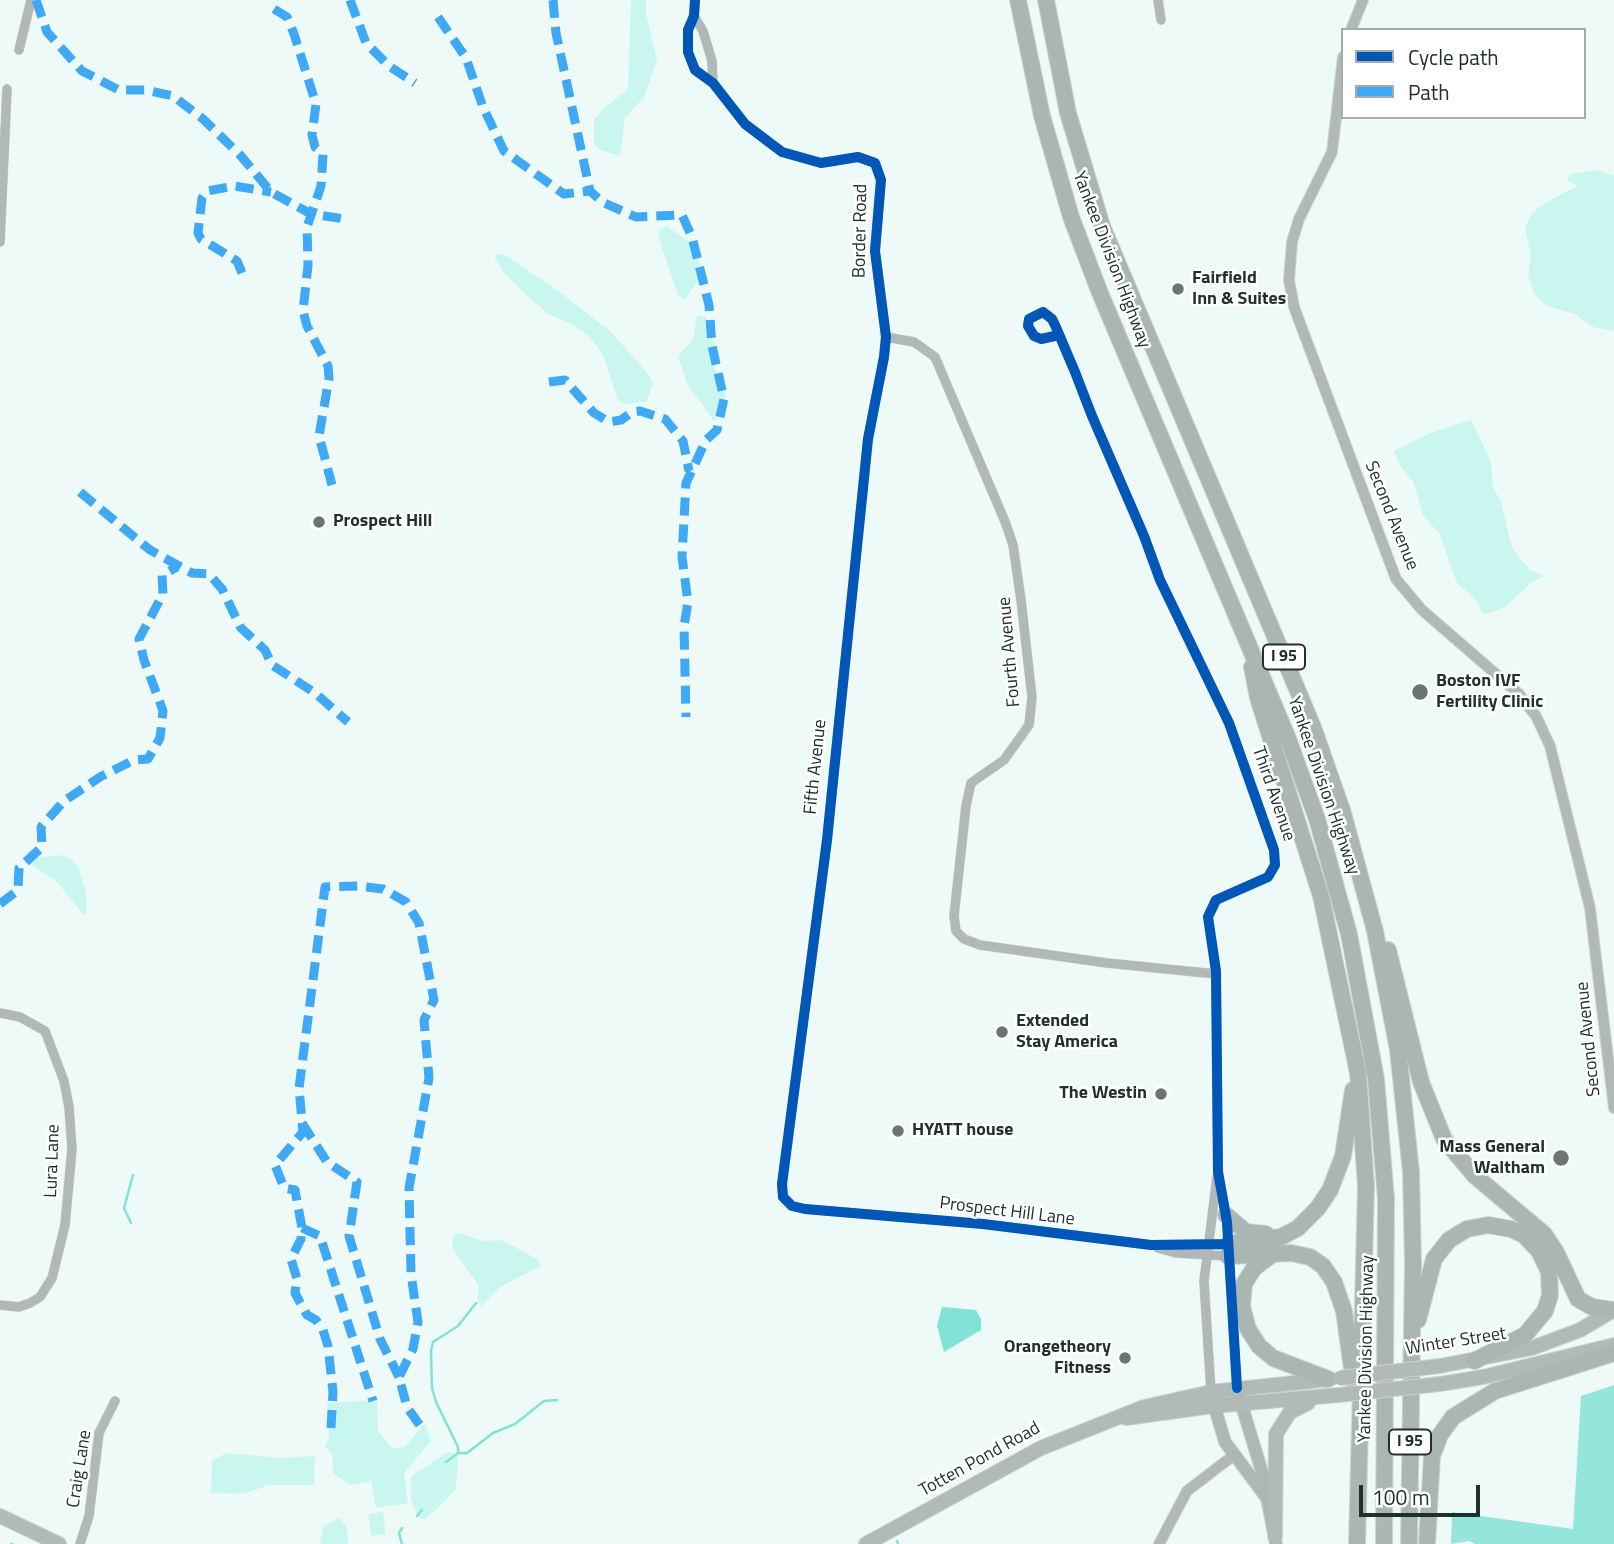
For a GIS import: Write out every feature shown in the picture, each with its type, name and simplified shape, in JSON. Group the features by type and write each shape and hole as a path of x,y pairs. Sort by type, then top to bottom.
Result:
{"highway":[{"name":"Yankee Division Highway","path":"1018,0 1039,106 1071,217 1100,293 1295,754 1326,848 1349,934 1372,1051 1382,1139 1387,1219 1384,1544"},
{"name":"Yankee Division Highway","path":"1046,0 1068,113 1102,226 1313,727 1343,813 1371,913 1394,1021 1409,1142 1412,1339 1409,1544"},
{"path":"1245,634 1258,698 1321,896 1361,1097 1366,1170 1357,1544"},
{"path":"1371,913 1393,962 1421,1082 1444,1139 1475,1176 1548,1240 1578,1299 1592,1307 1614,1310"},
{"path":"1228,1250 1286,1235 1302,1224 1322,1202 1338,1170 1348,1135 1353,1099 1352,1046"},
{"path":"1226,1215 1246,1232 1265,1234 1289,1226 1322,1202"},
{"path":"1412,1339 1432,1265 1444,1244 1474,1227 1488,1225 1511,1228 1529,1240 1543,1258 1550,1280 1548,1303 1536,1324 1525,1335 1474,1361"},
{"path":"1228,1250 1296,1253 1315,1259 1329,1273 1339,1294 1348,1331 1353,1373 1358,1508"},
{"path":"1274,1253 1254,1268 1244,1284 1242,1302 1247,1325 1256,1342 1273,1358 1334,1378"},
{"path":"1427,1544 1432,1456 1440,1435 1453,1417 1494,1391 1614,1353"}],"main road":[{"name":"Winter Street","path":"1212,1399 1237,1388 1474,1361 1559,1339 1614,1310"},
{"name":"Winter Street","path":"1212,1399 1241,1404 1339,1397 1440,1384 1483,1377 1614,1345"},
{"path":"1237,1388 1262,1472 1275,1540"},
{"path":"1275,1540 1274,1449 1278,1428 1297,1406 1339,1397"},
{"path":"1212,1399 1220,1432 1266,1497"},
{"name":"Totten Pond Road","path":"866,1544 1041,1448 1117,1418 1212,1399"},
{"path":"0,1516 60,1544"}],"street":[{"path":"19,50 31,0"},
{"name":"Border Road","path":"695,0 694,16 688,30 688,52 695,70 713,83 745,124 782,152 821,163 858,158 875,163 881,180 875,251 886,337"},
{"path":"1158,0 1161,20"},
{"path":"1352,28 1363,0"},
{"name":"Border Road","path":"694,16 703,31 712,61 713,83"},
{"name":"Second Avenue","path":"1341,74 1332,152 1299,219 1292,242 1289,275 1294,307 1393,573 1422,610 1519,694 1536,716 1550,746 1590,908 1614,1108"},
{"path":"0,242 7,89"},
{"name":"Third Avenue","path":"1059,335 1160,580 1229,723 1274,850 1275,865 1269,877 1222,897 1211,908 1209,923 1216,974 1218,1172 1207,1245 1204,1292 1212,1399"},
{"name":"Fourth Avenue","path":"886,337 915,342 930,351 938,363 1010,534 1021,600 1032,697 1030,725 1004,760 971,783 955,902 956,931 964,939 981,945 1107,963 1216,974"},
{"name":"Fifth Avenue","path":"785,1200 782,1184 827,840 866,449 882,377 886,337"},
{"name":"Lura Lane","path":"0,1013 20,1017 46,1031 64,1081 72,1149 65,1225 52,1278 40,1297 30,1303 19,1307 0,1305"},
{"name":"Third Avenue","path":"1218,1172 1226,1215 1237,1388"},
{"name":"Prospect Hill Lane","path":"785,1200 792,1206 805,1209 983,1224 1151,1245 1207,1245 1228,1250"},
{"name":"Prospect Hill Lane","path":"1151,1245 1171,1252 1206,1256 1228,1250"},
{"name":"Craig Lane","path":"80,1544 89,1516 99,1433 115,1401"},
{"path":"1159,1544 1187,1492 1234,1455"}],"shaded area":[{"path":"631,0 646,0 646,13 657,61 644,97 625,118 620,156 598,149 594,143 594,120 628,89"},
{"path":"1597,170 1614,176 1614,331 1593,327 1575,314 1547,306 1534,294 1528,275 1531,257 1525,228 1532,213 1577,186 1567,180 1570,174"},
{"path":"667,226 690,243 701,265 697,282 684,301 678,295 661,245 658,230"},
{"path":"496,254 505,255 560,292 611,332 650,376 653,384 646,402 624,404 617,399 604,357 590,337 574,325 550,315 529,298 505,274 495,259"},
{"path":"697,315 706,318 717,355 714,367 726,391 725,408 714,421 688,386 678,356 693,339"},
{"path":"1471,420 1491,461 1493,488 1501,501 1512,548 1530,570 1545,576 1531,583 1505,607 1489,613 1482,613 1476,600 1457,583 1440,535 1423,515 1413,481 1400,466 1394,451 1428,434"},
{"path":"57,855 67,857 78,866 86,892 87,910 83,915 58,883 28,862"},
{"path":"458,1233 483,1241 501,1240 539,1261 541,1266 500,1287 481,1306 477,1303 479,1286 452,1248 453,1236"},
{"path":"942,1307 976,1310 981,1319 981,1330 944,1352 937,1326"},
{"path":"1614,1385 1614,1544 1475,1544 1469,1541 1451,1544 1452,1512 1573,1529 1581,1396"},
{"path":"377,1400 378,1431 392,1448 405,1447 425,1423 431,1441 404,1473 408,1503 376,1508 371,1481 350,1485 333,1473 332,1454 325,1447 329,1437 327,1403"},
{"path":"447,1452 456,1454 458,1460 456,1489 425,1519 419,1518 411,1500 411,1477"},
{"path":"227,1453 279,1458 315,1456 314,1485 269,1485 243,1494 211,1493 212,1460"},
{"path":"383,1512 386,1534 371,1536 368,1514"},
{"path":"339,1518 347,1527 348,1544 320,1544 323,1526"}],"waterway":[{"path":"131,1223 124,1208 133,1175"},
{"path":"446,1462 458,1453 458,1447 432,1388 431,1351 433,1342 458,1326 476,1303"},
{"path":"458,1453 467,1453 493,1433 515,1424 544,1401 557,1400"},
{"path":"417,1516 422,1510"},
{"path":"402,1528 399,1533 402,1544"}],"marked path":[{"path":"36,0 47,32 82,71 119,90 146,90 173,96 203,119 241,156 271,192 311,214 345,219"},
{"path":"350,0 366,43 389,66 415,83"},
{"path":"553,0 556,33 590,191"},
{"path":"274,9 287,17 294,34 316,104 312,135 315,147 323,154 321,186 307,227 308,265 303,311 307,326 328,366 329,378 319,436 332,485"},
{"path":"438,17 466,58 483,107 504,151 564,194 590,191 602,202 636,217 682,215 692,237 709,305 712,346 724,399 717,430 706,440 686,483 682,557 688,602 684,626 686,717"},
{"path":"242,273 237,261 201,239 198,233 202,198 207,191 234,186 271,192"},
{"path":"549,382 565,380 594,413 609,422 621,420 632,412 640,411 665,419 683,441 689,471"},
{"path":"80,492 150,550 192,573 209,574 222,589 241,628 265,650 272,665 315,693 348,722"},
{"path":"0,904 18,890 19,868 42,847 41,827 64,801 100,777 134,760 148,759 160,738 163,711 139,639 163,594 162,575 177,567"},
{"path":"331,1428 333,1392 328,1346 323,1330 316,1320 307,1315 295,1293 297,1279 291,1259 301,1239 302,1228 295,1190 284,1188 275,1165 303,1132 299,1088 325,887 358,886 383,889 406,902 419,923 434,1000 424,1020 429,1078 409,1188 411,1274 418,1322 413,1349 399,1377 407,1407 421,1427"},
{"path":"302,1123 327,1162 357,1182 349,1236 380,1339 399,1377"},
{"path":"302,1228 320,1236 373,1401"}],"cycle path":[{"path":"695,0 694,16 688,30 688,52 695,70 713,83 745,124 782,152 821,163 858,157 875,163 881,180 875,251 886,337 868,439 827,840 782,1184 783,1197 792,1206 805,1209 983,1224 1151,1245 1228,1244"},
{"path":"1059,335 1041,339 1034,336 1028,326 1029,319 1043,312 1055,325 1160,580 1229,723 1274,850 1275,865 1268,877 1216,900 1208,917 1216,971 1218,1172 1227,1222 1237,1388"}],"place":[{"name":"Fairfield Inn & Suites","path":"1178,289"},
{"name":"Prospect Hill","path":"319,522"},
{"name":"Boston IVF Fertility Clinic","path":"1420,692"},
{"name":"Extended Stay America","path":"1002,1032"},
{"name":"The Westin","path":"1161,1094"},
{"name":"HYATT house","path":"898,1131"},
{"name":"Mass General Waltham","path":"1561,1158"},
{"name":"Orangetheory Fitness","path":"1125,1358"}]}
